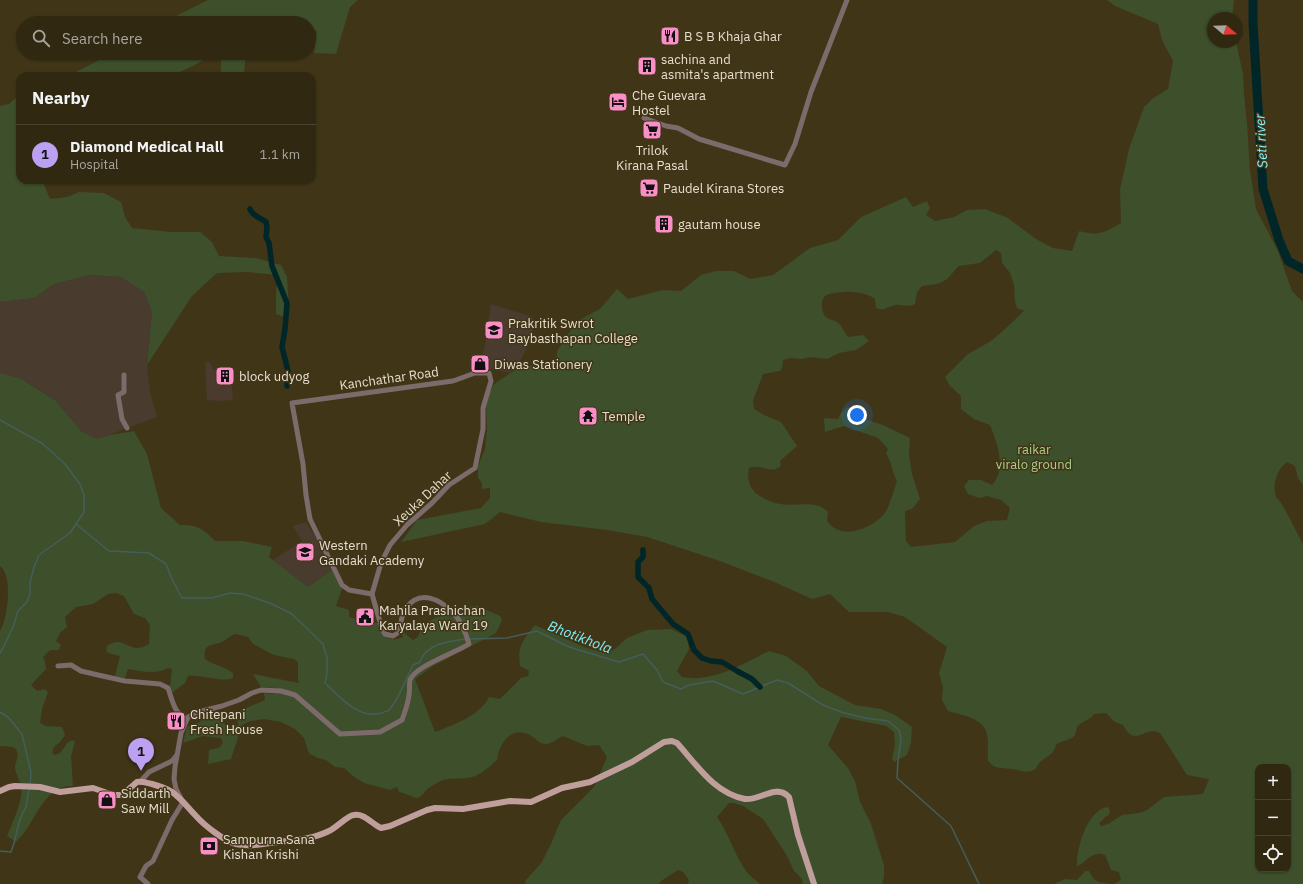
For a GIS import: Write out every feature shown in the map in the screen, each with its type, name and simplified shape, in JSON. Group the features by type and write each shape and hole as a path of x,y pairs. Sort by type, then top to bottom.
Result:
{"main road":[{"path":"0,791 9,787 19,786 40,787 60,792 93,788 113,795 122,795 140,782 162,787 173,793 197,818 223,838 234,844 262,845 304,839 322,834 333,829 352,815 356,814 381,828 390,826 435,808 463,809 510,802 531,802 562,788 590,782 632,762 664,742 672,741 677,744 710,781 730,794 753,799 777,791 784,792 789,796 798,835 814,884"}],"street":[{"path":"644,118 666,126 678,128 699,139 785,165 795,144 811,92 847,0"},
{"name":"Kanchathar Road","path":"372,594 349,590 342,585 312,524 307,506 304,471 292,403 441,381 453,381 475,373 489,373 491,381 483,408 483,429 475,468"},
{"path":"124,375 124,392 118,395 122,419 127,428"},
{"name":"Xeuka Dahar","path":"372,594 381,563 390,545 407,525 432,503 449,485 475,468"},
{"path":"148,884 140,877 146,866 152,861 172,820 183,802 176,789 174,779 175,764 181,733 188,717 198,712 239,700 261,690 271,690 295,695 340,734 380,732 390,728 402,720 409,697 410,679 415,673 439,658 469,644 466,635 454,614 436,600 421,597 413,601 406,608 399,632 393,636 385,634 382,629 372,594"},
{"path":"58,666 71,666 81,671 125,681 160,684 168,688 171,701 176,709 181,716 188,719"},
{"path":"140,782 150,772 172,761 177,755"}],"shaded area":[{"path":"90,275 121,277 144,292 152,312 147,365 150,392 157,417 98,439 81,431 56,401 23,379 0,373 0,302 34,298 54,284"},
{"path":"491,304 533,317 532,335 519,363 510,373 486,368 478,368 488,332"},
{"path":"205,362 210,362 213,370 230,369 233,400 207,400"},
{"name":"Western Gandaki Academy","path":"306,522 317,539 332,570 308,587 273,560 302,541 293,526"}],"green space":[{"path":"208,0 358,0 350,7 336,54 316,53 316,16 176,16"},
{"name":"raikar viralo ground","path":"1107,0 1234,0 1233,12 1207,12 1207,48 1237,48 1243,74 1250,170 1256,209 1277,249 1292,291 1303,302 1303,485 1298,478 1295,466 1287,462 1279,472 1275,489 1276,496 1303,544 1303,884 1114,884 1121,880 1119,872 1111,870 1105,855 1093,855 1077,866 1078,850 1084,831 1094,815 1101,809 1108,807 1110,811 1109,814 1099,823 1101,826 1108,824 1122,815 1139,813 1147,810 1164,797 1203,794 1209,779 1187,775 1160,733 1154,731 1136,736 1132,735 1123,725 1115,722 1106,713 1094,714 1092,717 1080,724 1072,738 1056,744 1052,753 1040,762 1037,767 1029,772 996,767 988,760 988,737 981,724 971,718 948,711 942,700 943,688 939,673 947,647 905,617 888,612 849,612 830,594 812,599 772,581 717,560 647,537 607,530 541,522 500,512 485,524 401,542 417,520 481,508 490,498 490,488 482,489 482,483 478,478 478,466 485,449 487,429 486,407 489,394 494,384 523,365 536,366 552,364 557,357 557,351 577,321 600,309 617,289 628,299 663,290 681,291 701,275 716,271 734,271 750,279 773,275 810,248 838,240 861,217 906,197 913,207 927,201 930,208 926,215 935,221 954,217 967,210 985,209 1008,218 1036,239 1053,248 1072,251 1079,231 1101,233 1121,223 1120,189 1129,149 1144,107 1152,99 1168,89 1173,61 1162,40 1158,24 1115,6","holes":["996,250 1001,253 1002,263 1010,273 1014,285 1017,308 1024,311 991,341 968,354 945,377 950,386 961,396 961,409 974,419 990,425 998,448 1000,464 999,471 997,479 992,485 981,480 969,480 964,486 968,494 979,498 987,496 1001,500 1010,508 1007,520 987,521 974,526 955,542 911,547 906,541 905,511 912,509 920,499 912,474 909,455 910,438 883,425 864,419 860,409 847,407 838,419 824,418 825,432 844,426 878,438 888,449 886,453 897,481 888,508 884,514 872,524 856,531 848,532 833,527 827,521 828,512 823,508 806,504 786,505 771,502 757,494 752,489 748,476 749,468 778,468 781,465 780,461 797,446 781,422 754,409 753,401 763,374 780,371 783,360 810,357 827,359 839,353 856,350 869,341 863,335 848,337 838,323 825,316 822,303 826,295 838,292 858,292 875,299 876,308 879,309 895,305 912,305 915,304 917,292 922,286 938,284 947,279 959,266 980,263"]},
{"path":"99,60 202,60 180,72 76,72"},
{"path":"221,60 245,60 244,72 221,72"},
{"path":"16,98 16,184 44,184 50,199 67,197 79,192 104,193 121,202 125,217 132,228 171,232 200,232 212,242 219,256 256,258 281,265 287,277 289,307 288,315 284,317 276,314 278,275 247,272 217,273 192,296 147,365 152,312 144,292 121,277 90,275 54,284 34,298 0,302 0,106 9,104"},
{"path":"0,373 22,379 56,401 81,431 98,439 109,435 134,431 147,454 161,508 180,525 196,526 207,533 215,541 243,541 272,547 269,557 308,587 332,570 342,589 336,606 349,610 349,617 370,623 378,623 384,635 390,639 398,639 403,637 402,631 413,640 418,637 422,625 437,617 451,613 458,608 477,606 500,616 502,620 496,633 433,666 415,679 435,732 466,719 480,709 489,697 500,699 521,678 528,676 529,671 520,666 519,653 524,639 535,625 584,647 604,653 615,649 627,638 647,630 671,629 687,637 689,649 677,671 682,677 693,678 716,675 738,667 769,651 786,656 807,671 819,686 855,705 881,709 895,715 912,727 911,743 907,755 894,762 892,758 895,745 894,732 886,726 841,717 828,745 848,768 855,781 860,802 871,824 884,865 884,877 882,884 803,884 802,879 794,871 786,854 763,819 743,806 729,803 717,817 738,858 748,873 760,884 688,884 689,880 683,872 678,870 661,881 659,884 525,884 526,880 542,862 561,820 594,787 607,757 599,745 587,746 563,736 546,744 541,743 530,735 517,732 512,734 503,742 497,760 483,772 471,777 443,780 427,789 417,798 399,792 397,787 390,790 364,783 344,768 335,767 326,760 310,754 304,738 295,729 281,722 264,719 250,721 242,725 231,759 208,764 209,750 219,748 223,743 221,738 203,736 183,743 187,726 201,722 198,715 214,710 215,718 222,716 225,725 229,725 231,728 238,725 237,712 265,700 264,693 273,694 277,688 261,687 253,674 299,683 298,662 294,659 274,655 253,644 248,637 236,634 220,643 207,647 205,650 205,659 233,673 233,678 223,680 199,676 188,676 185,683 172,693 170,687 172,669 168,668 153,672 128,669 125,678 115,676 120,656 108,653 106,650 107,646 118,642 137,648 149,644 150,625 145,618 134,614 124,596 116,593 108,594 93,604 76,607 65,617 67,627 60,633 56,641 61,645 59,650 50,650 43,657 46,669 31,685 37,691 45,689 48,692 42,709 40,723 46,726 62,727 65,735 54,747 52,753 55,755 60,753 68,742 73,740 75,742 71,756 73,786 59,789 49,796 22,836 16,842 7,836 21,798 21,786 15,768 18,754 16,749 0,746 0,631 7,608 8,587 7,578 0,566"},
{"path":"1085,871 1089,871 1093,878 1097,881 1110,884 1054,884 1065,879 1077,880"}],"waterway":[{"name":"Seti river","path":"1253,0 1253,23 1263,189 1279,240 1288,261 1303,269"},
{"path":"250,209 255,215 266,222 266,237 269,243 272,266 287,303 282,347 288,371 287,386"},
{"path":"0,420 43,444 65,464 80,484 84,495 84,512 70,533 39,555 34,567 30,583 30,594 27,602 18,611 13,627 0,653"},
{"name":"Bhotikhola","path":"76,524 109,551 149,553 166,564 182,598 212,598 230,593 243,594 272,604 292,614 323,644 327,658 325,683 350,706 366,713 374,714 388,711 398,696 413,665 420,662 427,651 439,644 466,639"},
{"path":"643,550 643,557 638,562 638,577 649,588 652,599 673,624 688,634 694,650 702,658 722,662 752,679 760,687"},
{"name":"Bhotikhola","path":"470,639 507,638 537,631 569,647 619,662 643,654 657,670 663,682 681,689 689,685 713,681 743,694 777,680 788,683 823,705 841,712 865,718 888,721 899,730 901,739 897,778 951,826 979,884"},
{"path":"0,712 8,717 22,734 31,772 30,785"},
{"path":"0,851 11,852 20,819 26,807 29,789"}],"place":[{"name":"B S B Khaja Ghar","path":"670,36"},
{"name":"sachina and asmita's apartment","path":"647,66"},
{"name":"Che Guevara Hostel","path":"618,102"},
{"name":"Trilok Kirana Pasal","path":"652,130"},
{"name":"Paudel Kirana Stores","path":"649,188"},
{"name":"gautam house","path":"664,224"},
{"name":"Prakritik Swrot Baybasthapan College","path":"494,330"},
{"name":"Diwas Stationery","path":"480,364"},
{"name":"block udyog","path":"225,376"},
{"name":"Temple","path":"588,416"},
{"name":"Western Gandaki Academy","path":"305,552"},
{"name":"Mahila Prashichan Karyalaya Ward 19","path":"365,617"},
{"name":"Chitepani Fresh House","path":"176,721"},
{"name":"Diamond Medical Hall","path":"141,771"},
{"name":"Siddarth Saw Mill","path":"107,800"},
{"name":"Sampurna Sana Kishan Krishi","path":"209,846"}]}
